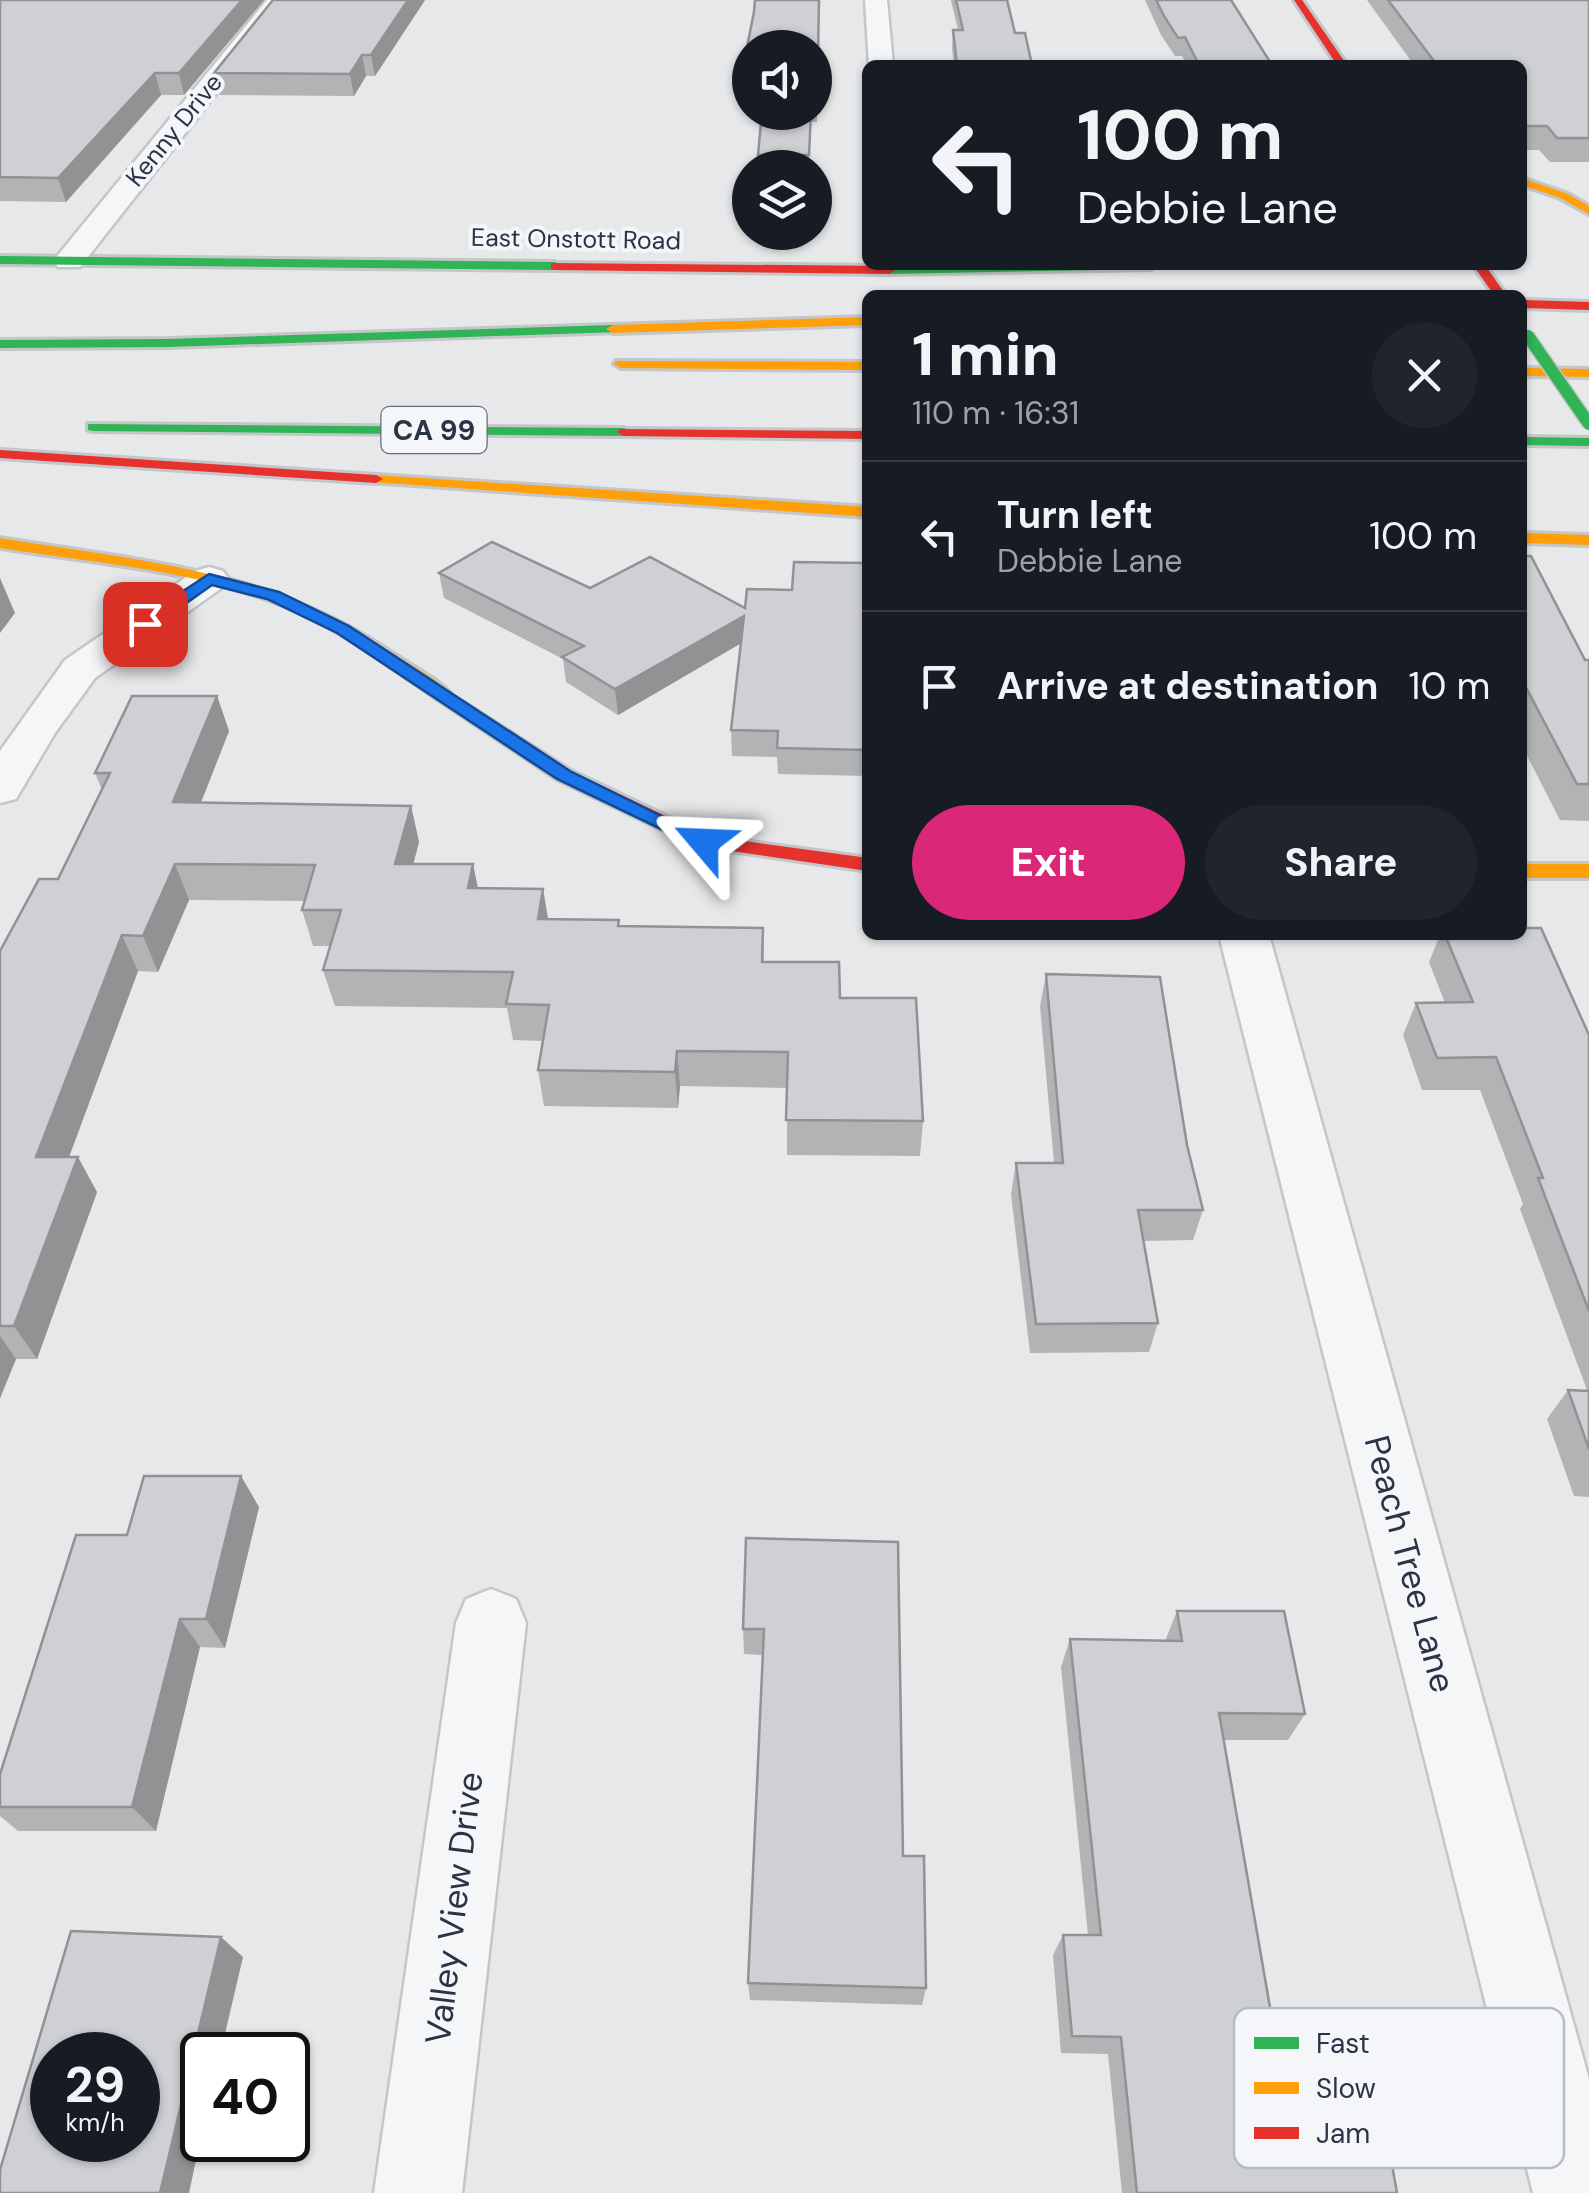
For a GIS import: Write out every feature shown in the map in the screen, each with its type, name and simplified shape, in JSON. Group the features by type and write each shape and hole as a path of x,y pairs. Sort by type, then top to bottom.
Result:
{"main road":[{"path":"1298,0 1339,60"},
{"path":"1527,183 1564,196 1589,211"},
{"name":"East Onstott Road","path":"0,260 862,268"},
{"path":"1527,304 1589,306"},
{"path":"0,344 862,321"},
{"path":"1527,332 1589,424"},
{"path":"0,358 335,362"},
{"path":"592,364 862,366"},
{"path":"1527,372 1589,373"},
{"name":"CA 99","path":"79,426 862,435"},
{"path":"1527,442 1589,442"},
{"path":"0,454 862,512"},
{"path":"1527,538 1589,540"},
{"path":"0,543 209,579 273,596 343,630 564,775 704,842 862,864"},
{"path":"1527,871 1589,871"}],"street":[{"name":"Kenny Drive","path":"69,261 279,0"},
{"path":"876,0 881,60"},
{"path":"0,789 34,731 80,669 209,579"},
{"name":"Peach Tree Lane","path":"1245,940 1528,2008"},
{"name":"Valley View Drive","path":"418,2193 490,1623"},
{"name":"Peach Tree Lane","path":"1564,2144 1577,2193"}],"building":[{"path":"0,0 242,0 179,73 155,73 58,178 0,177"},
{"path":"273,0 408,0 371,55 362,55 350,74 214,73"},
{"path":"755,0 819,0 818,30 750,30"},
{"path":"956,0 1007,0 1015,33 1025,33 1031,60 956,60 953,30 963,30"},
{"path":"1156,0 1231,0 1269,60 1196,60 1185,37 1178,38"},
{"path":"1388,0 1589,0 1589,138 1557,138 1547,126 1527,126 1527,60 1433,60"},
{"path":"760,130 810,130 809,150 758,150"},
{"path":"492,542 590,588 650,557 745,608 747,589 792,590 794,562 862,563 862,750 777,748 778,731 731,730 744,616 615,689 562,657 584,646 439,573"},
{"path":"1527,556 1531,556 1585,660 1589,660 1589,784 1577,784 1527,689"},
{"path":"132,696 217,696 173,802 411,806 395,864 473,864 468,888 543,889 538,919 619,920 618,926 763,928 762,962 839,962 840,998 916,998 923,1121 786,1120 788,1052 677,1051 675,1072 538,1070 549,1005 506,1004 513,972 323,970 341,910 302,910 315,865 175,864 143,936 122,935 36,1157 78,1157 14,1326 0,1326 0,951 39,879 58,879 110,773 95,773"},
{"path":"1527,928 1541,928 1589,1035 1589,1311 1496,1057 1437,1058 1416,1003 1473,1002 1447,940 1527,940"},
{"path":"1046,974 1160,977 1187,1145 1203,1210 1138,1210 1158,1323 1036,1324 1016,1163 1063,1163"},
{"path":"1568,1390 1589,1391 1589,1449"},
{"path":"144,1476 241,1476 206,1619 180,1619 132,1807 0,1807 0,1774 76,1535 127,1535"},
{"path":"746,1538 898,1542 903,1856 924,1856 926,1988 748,1983 764,1629 743,1629"},
{"path":"1177,1611 1284,1611 1305,1714 1219,1713 1270,2008 1234,2008 1234,2168 1393,2168 1397,2193 1137,2193 1121,2037 1072,2036 1063,1935 1101,1935 1070,1639 1182,1641"},
{"path":"71,1931 221,1937 198,2032 180,2032 180,2109 160,2193 0,2193 0,2170 30,2069 30,2162 160,2162 160,2032 41,2032"}],"traffic: fast":[{"path":"0,260 555,266"},
{"path":"0,344 168,343 613,329"},
{"path":"1528,336 1589,424"},
{"path":"93,427 624,432"},
{"path":"1527,441 1589,442"}],"traffic: slow":[{"path":"1527,183 1564,196 1589,211"},
{"path":"613,329 862,321"},
{"path":"621,364 862,366"},
{"path":"1527,372 1589,373"},
{"path":"376,479 862,512"},
{"path":"1527,538 1589,540"},
{"path":"0,543 170,570 270,595 338,626 442,694"},
{"path":"1527,871 1589,871"}],"traffic: jam":[{"path":"1298,0 1339,60"},
{"path":"555,266 862,270"},
{"path":"1482,270 1496,290"},
{"path":"1527,304 1589,306"},
{"path":"624,432 862,435"},
{"path":"0,454 376,479"},
{"path":"442,694 564,775 704,842 862,864"}],"route":[{"path":"145,624 209,579 273,596 343,630 564,775 704,842"}]}
